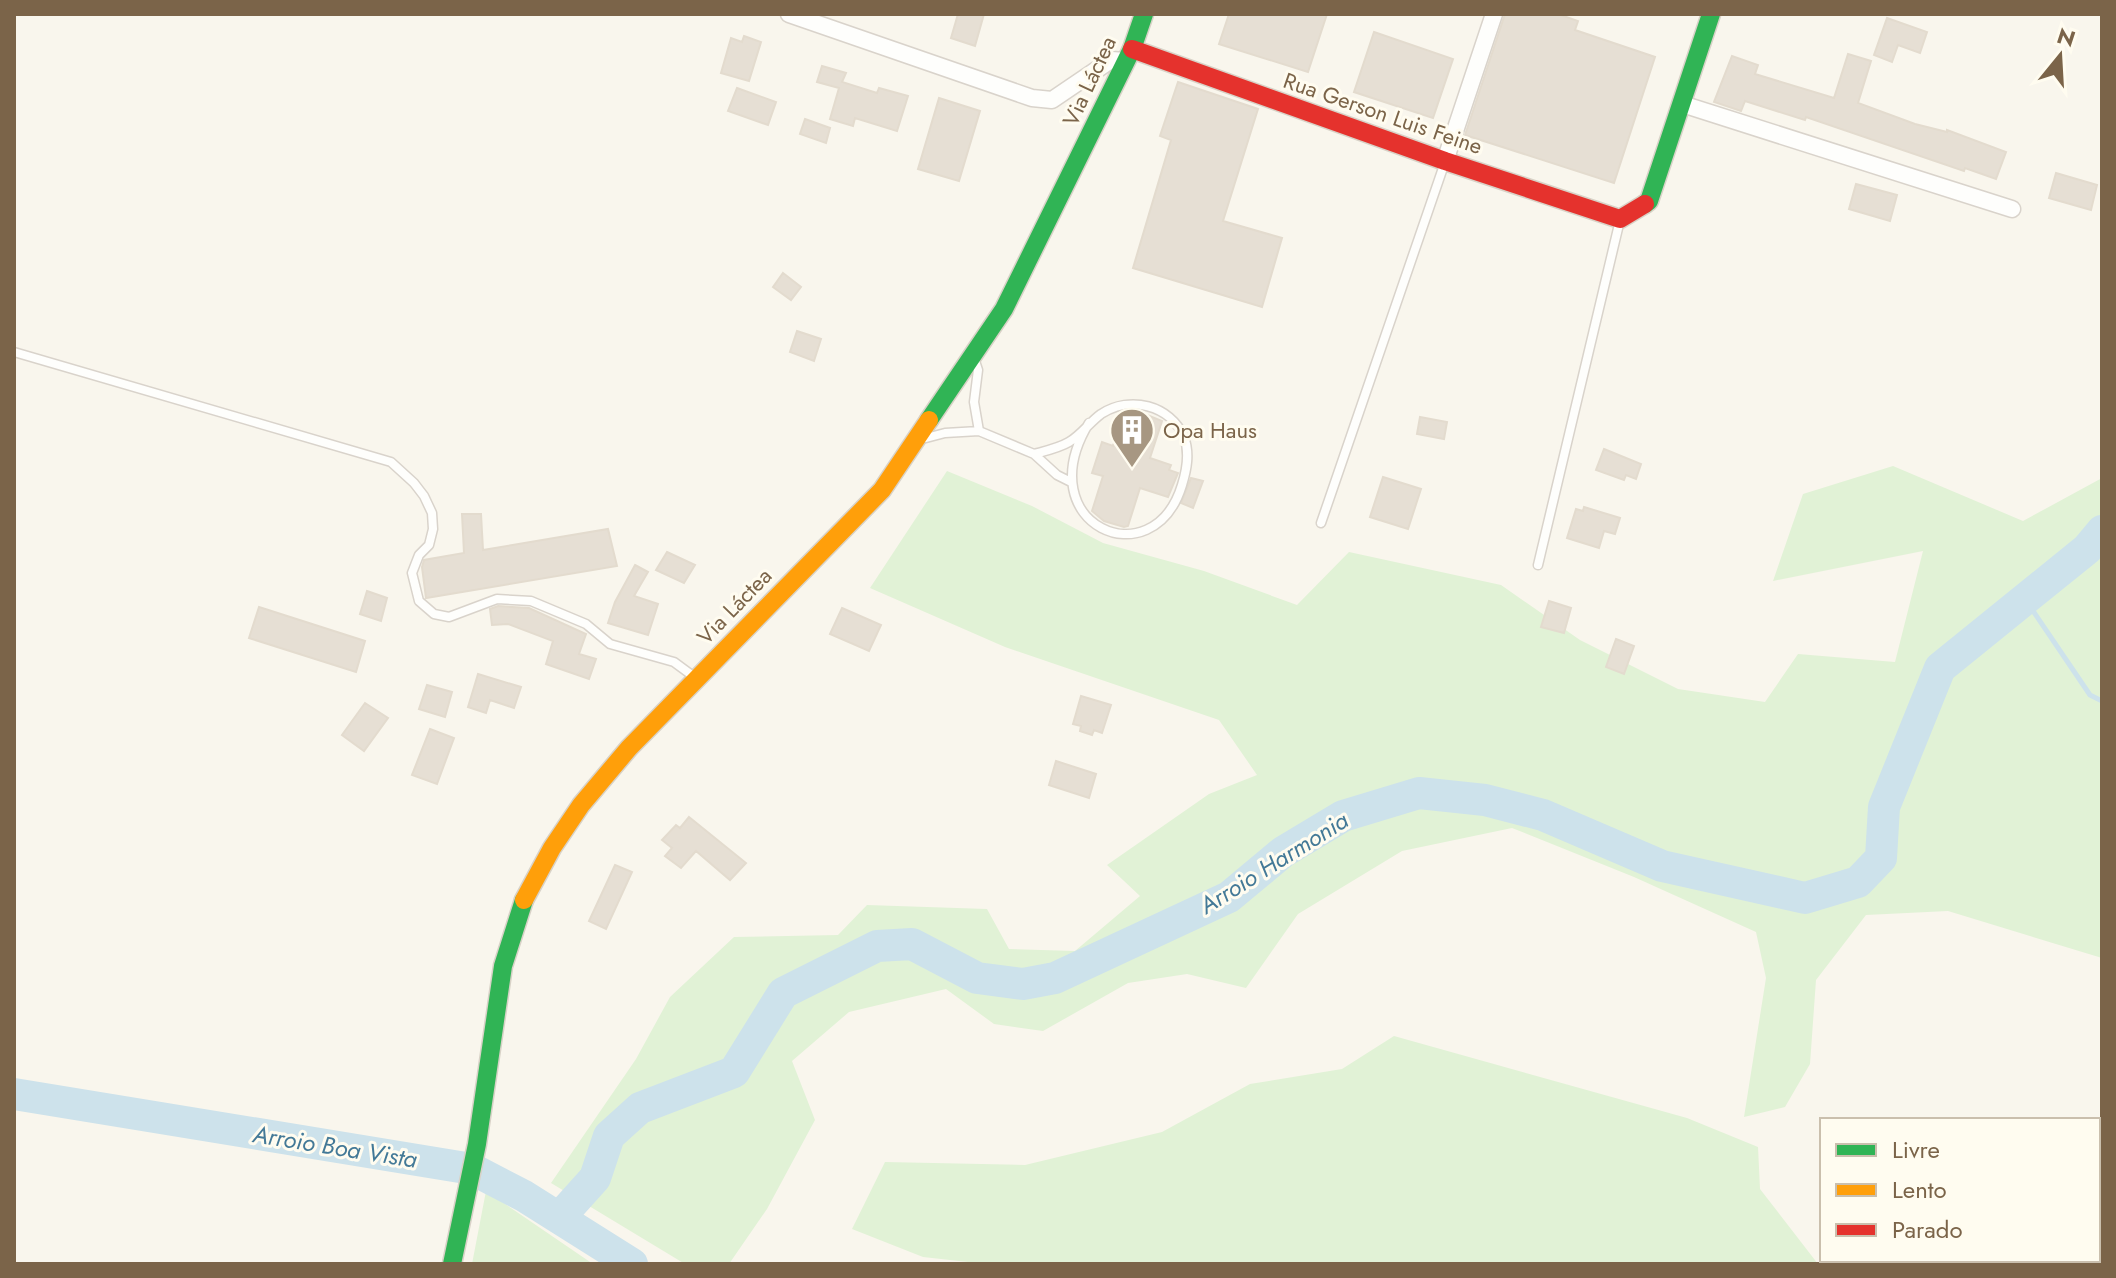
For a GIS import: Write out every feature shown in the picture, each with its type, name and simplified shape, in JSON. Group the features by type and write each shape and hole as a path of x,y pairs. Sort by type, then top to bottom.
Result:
{"main road":[{"name":"Via Láctea","path":"452,1264 477,1144 503,966 519,909 552,848 581,805 629,748 882,490 917,441 1004,309 1129,55 1144,14"},
{"path":"1620,219 1649,201 1711,14"},
{"name":"Rua Gerson Luis Feine","path":"1129,55 1620,219"}],"street":[{"path":"789,14 1032,98 1052,100 1111,60 1129,55"},
{"path":"1445,161 1494,14"},
{"path":"1682,104 2012,209"}],"lane":[{"path":"1321,523 1445,161"},
{"path":"1538,565 1620,219"},
{"path":"14,352 391,462 414,483 432,513 433,529 429,545 419,555 412,573 419,601 434,614 449,617 497,599 531,601 586,624 610,644 674,662 697,678"},
{"path":"974,356 978,370 974,402 979,431"},
{"path":"1034,454 1070,442 1089,423 1122,405 1141,404 1159,410 1173,421 1184,437 1188,456 1179,496 1170,514 1155,526 1137,533 1118,534 1101,528 1086,517 1076,501 1071,482 1071,461 1089,423"},
{"path":"917,441 945,433 979,431 1034,454 1057,475 1071,482"}],"green space":[{"path":"1893,466 2023,521 2102,478 2102,958 1948,911 1866,915 1816,980 1810,1064 1785,1107 1744,1117 1766,978 1756,932 1634,877 1512,828 1402,851 1298,914 1246,988 1187,974 1128,983 1043,1031 994,1024 946,989 849,1012 792,1061 815,1120 767,1209 729,1264 685,1264 551,1183 636,1059 670,997 734,937 838,935 867,905 987,909 1009,949 1075,951 1140,896 1107,865 1209,794 1257,775 1219,720 1005,647 870,588 947,471 1032,506 1103,543 1204,571 1297,605 1349,552 1501,585 1580,640 1678,689 1765,702 1798,654 1895,662 1923,551 1773,581 1803,494"},
{"path":"1394,1036 1687,1118 1758,1147 1760,1189 1818,1264 986,1264 923,1257 852,1229 885,1162 1025,1165 1162,1132 1250,1084 1342,1069"},
{"path":"486,1191 593,1264 472,1264"}],"building":[{"path":"958,14 984,14 975,46 951,38"},
{"path":"1229,14 1327,14 1308,72 1219,44"},
{"path":"1505,14 1558,14 1578,21 1575,30 1655,57 1614,183 1465,135"},
{"path":"1887,18 1927,32 1920,53 1898,45 1892,62 1874,55"},
{"path":"1374,32 1453,59 1433,118 1354,92"},
{"path":"744,36 761,42 749,81 721,73 731,38 742,42"},
{"path":"1848,54 1871,61 1858,103 2006,152 1996,179 1806,117 1805,120 1745,101 1741,111 1714,102 1732,56 1758,65 1755,74 1834,98"},
{"path":"822,66 846,73 842,82 877,93 879,88 908,96 897,131 855,118 853,126 830,119 839,88 817,82"},
{"path":"1178,82 1258,109 1223,221 1282,238 1262,307 1133,268 1171,140 1160,136"},
{"path":"737,88 776,102 768,125 728,111"},
{"path":"939,98 980,111 959,181 918,169"},
{"path":"805,119 830,128 826,143 800,134"},
{"path":"2056,173 2097,185 2091,210 2049,198"},
{"path":"1856,184 1897,195 1890,221 1849,209"},
{"path":"783,273 801,287 791,300 773,287"},
{"path":"797,331 821,339 814,361 790,352"},
{"name":"Opa Haus","path":"1124,412 1140,412 1162,421 1150,458 1171,465 1169,470 1178,473 1168,497 1140,488 1128,526 1124,527 1104,521 1092,511 1103,476 1092,473 1102,442 1113,446"},
{"path":"1420,417 1447,422 1444,439 1417,434"},
{"path":"1604,449 1641,464 1636,479 1626,475 1624,480 1596,470"},
{"path":"1383,477 1421,489 1408,529 1370,517"},
{"path":"1191,478 1203,481 1193,508 1181,503"},
{"path":"1584,507 1620,518 1615,534 1604,531 1599,548 1567,538 1576,509 1583,511"},
{"path":"462,514 481,514 483,550 608,529 617,566 426,598 424,560 464,553"},
{"path":"667,552 695,565 684,583 656,570"},
{"path":"635,565 648,572 634,596 658,604 648,635 608,623 615,602"},
{"path":"367,591 387,598 381,621 360,614"},
{"path":"1549,601 1571,608 1564,633 1541,627"},
{"path":"498,606 529,608 586,634 579,654 596,659 589,679 546,664 553,641 508,624 492,625 490,609"},
{"path":"259,607 365,641 356,672 249,638"},
{"path":"842,608 881,625 869,651 830,634"},
{"path":"1616,639 1634,646 1624,674 1606,667"},
{"path":"478,674 521,687 514,708 490,700 486,713 468,707"},
{"path":"427,685 452,692 445,717 419,709"},
{"path":"1081,696 1111,705 1102,733 1094,730 1092,735 1080,731 1081,726 1073,724"},
{"path":"365,703 388,718 364,751 342,735"},
{"path":"430,729 454,738 437,784 412,775"},
{"path":"1056,761 1096,774 1089,798 1049,785"},
{"path":"689,817 746,863 730,880 696,851 681,868 665,856 672,848 662,840 676,825 680,828"},
{"path":"615,865 632,872 606,929 589,921"}],"waterway":[{"name":"Arroio Harmonia","path":"559,1218 595,1178 609,1136 640,1108 734,1072 783,993 877,946 912,944 977,978 1023,984 1055,978 1229,897 1283,852 1343,816 1419,793 1485,800 1543,815 1662,866 1805,898 1858,882 1881,858 1884,807 1940,668 2087,549 2102,531"},
{"path":"2025,599 2090,695 2102,701"},
{"name":"Arroio Boa Vista","path":"14,1094 472,1169 524,1196 632,1264"}],"traffic: fast":[{"path":"929,420 1004,309 1132,49 1144,14"},
{"path":"1645,204 1649,201 1711,14"},
{"path":"452,1264 477,1144 503,966 524,900"}],"traffic: slow":[{"path":"524,900 552,848 581,805 629,748 882,490 929,420"}],"traffic: jam":[{"path":"1132,49 1445,161 1620,219 1645,204"}],"place":[{"name":"Opa Haus","path":"1132,469"}]}
